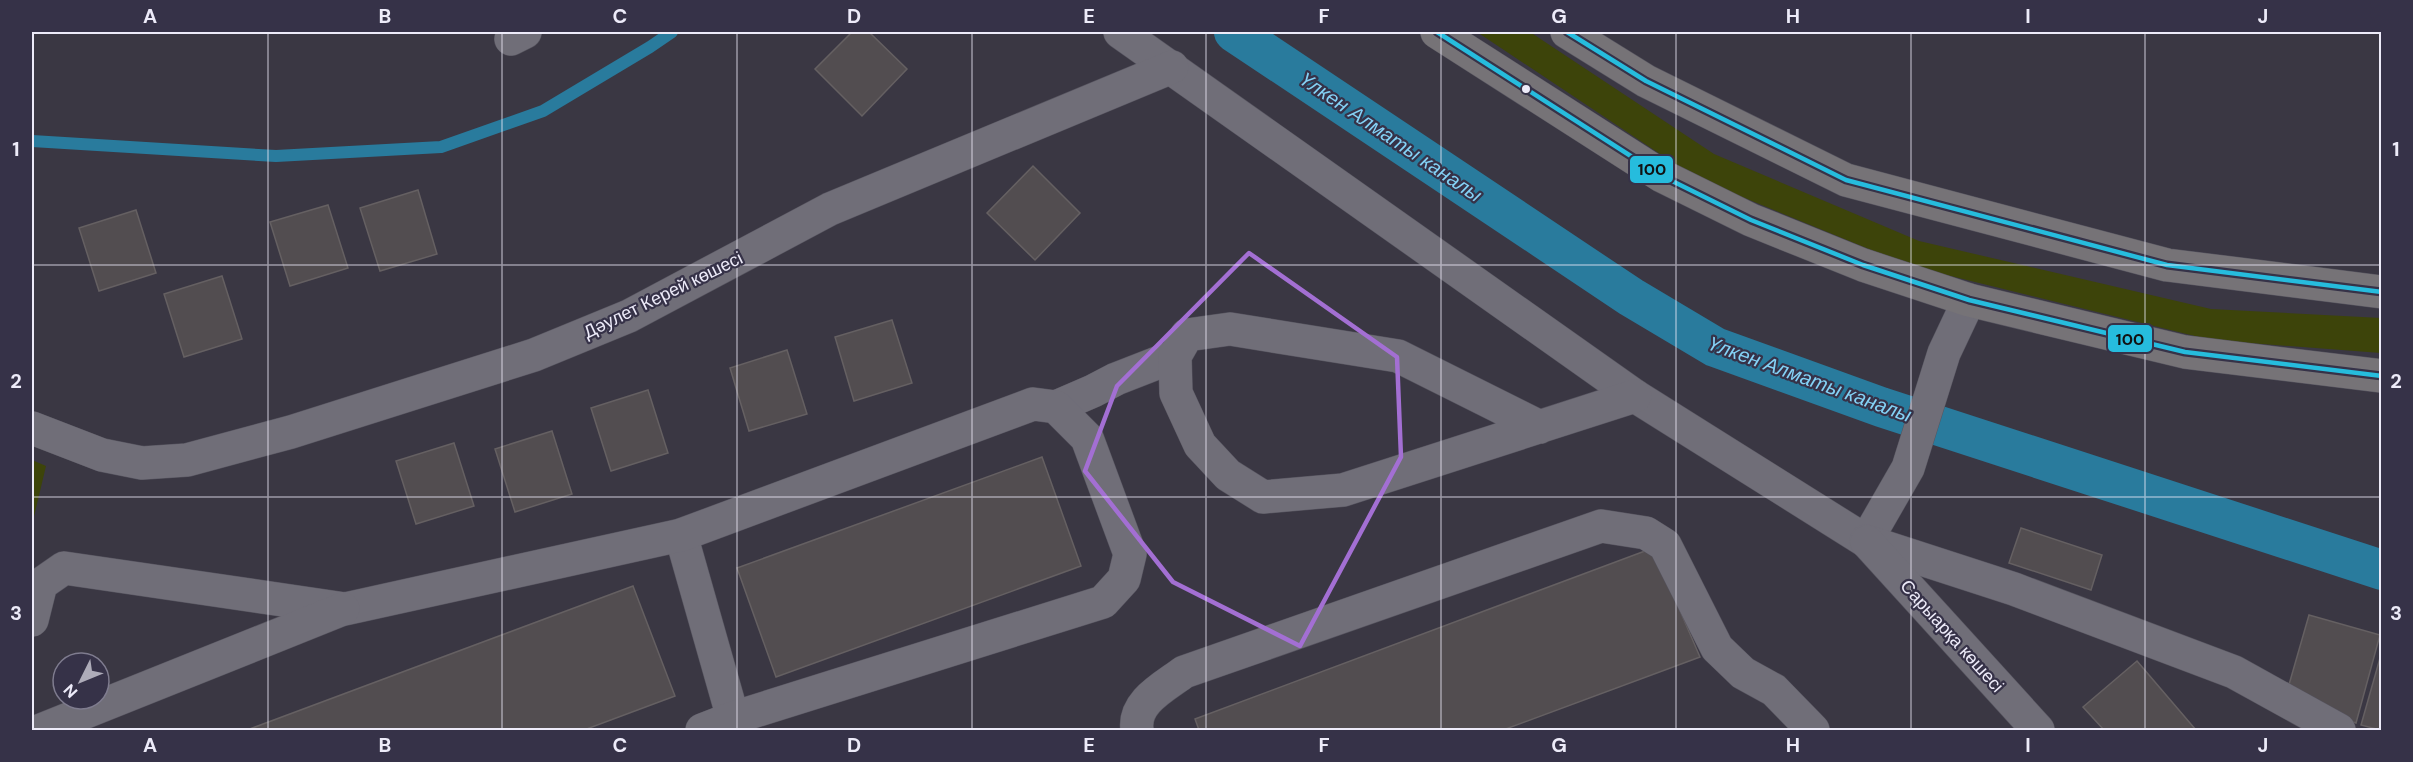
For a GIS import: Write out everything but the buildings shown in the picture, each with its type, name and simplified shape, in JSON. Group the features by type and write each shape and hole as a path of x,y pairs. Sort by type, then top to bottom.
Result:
{"main road":[{"path":"1437,32 1662,176 1771,228 1863,265 1969,300 2185,352 2382,376"},
{"path":"1567,32 1646,81 1846,180 2167,265 2382,292"}],"street":[{"path":"1120,32 1635,396 1866,541 2014,589 2234,672 2339,730"},
{"name":"Дәулет Керей көшесі","path":"32,428 102,455 142,463 187,460 302,429 534,355 629,316 830,209 1172,67"},
{"path":"1866,541 1908,468 1944,353 1969,300"},
{"path":"1540,427 1398,356 1230,329 1187,335 1175,356 1176,393 1200,445 1228,475 1263,498 1343,490 1540,427 1635,396"},
{"path":"41,730 345,609 681,535 1033,404 1056,406 1175,356"},
{"path":"702,730 733,718 1103,602 1124,579 1130,555 1087,438 1056,406"},
{"path":"1137,730 1136,722 1143,703 1184,672 1601,526 1646,533 1665,545 1717,648 1743,673 1774,690 1813,730"},
{"path":"681,535 733,718"},
{"name":"Сарыарқа көшесі","path":"1866,541 2038,730"},
{"path":"32,620 42,584 64,568 345,609"}],"highlighted area":[{"path":"1249,253 1397,357 1401,457 1300,646 1173,582 1085,471 1117,386"}],"green space":[{"path":"1477,32 1530,32 1714,154 1919,241 2211,309 2381,318 2381,353 2211,340 1910,266 1696,178"},
{"path":"32,460 46,466 32,525"}],"waterway":[{"path":"32,141 276,156 441,147 543,111 672,32"},
{"name":"Үлкен Алматы каналы","path":"1234,32 1631,297 1715,347 1881,407 2382,570"}],"transit line":[{"name":"100","path":"1437,32 1662,176 1751,220 1863,265 1969,300 2185,352 2382,376"},
{"name":"100","path":"1567,32 1646,81 1846,180 2167,265 2382,292"}]}
